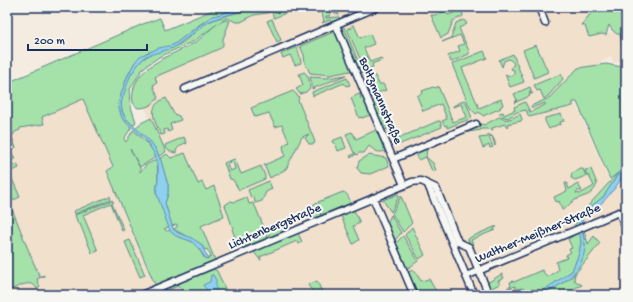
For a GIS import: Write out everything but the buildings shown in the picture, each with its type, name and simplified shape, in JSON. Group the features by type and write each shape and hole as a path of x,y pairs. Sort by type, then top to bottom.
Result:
{"street":[{"path":"185,89 377,7"},
{"path":"539,7 545,23"},
{"name":"Boltzmannstraße","path":"336,25 404,185"},
{"path":"393,159 476,124"},
{"name":"Lichtenbergstraße","path":"141,295 404,185 418,180 428,184"},
{"path":"428,184 436,188 458,242 469,247 490,295"},
{"path":"428,184 474,295"},
{"path":"373,198 414,295"},
{"name":"Walther-Meißner-Straße","path":"466,276 619,212 626,228"}],"shaded area":[{"path":"267,7 592,7 603,33 623,31 626,41 626,59 614,63 611,57 567,84 609,180 626,177 626,295 7,295 7,132 83,99 113,167 107,171 154,285 213,261 171,158 160,142 143,101 150,70 221,33 219,27"}],"green space":[{"path":"220,7 243,7 211,17 173,45 146,53 135,62 127,77 118,104 122,118 131,128 124,139 126,142 133,130 149,145 156,157 140,167 130,149 140,168 140,172 146,165 157,159 158,180 156,192 169,227 164,229 167,231 170,230 177,236 192,242 198,247 204,258 207,259 211,257 207,249 205,250 201,244 173,229 177,227 177,224 172,226 165,203 168,194 168,185 160,158 167,154 171,158 185,153 198,184 202,182 206,190 214,186 224,216 201,226 215,260 155,285 107,171 113,167 83,99 42,117 44,124 20,128 20,130 15,132 12,137 16,148 11,151 15,159 7,160 7,83 143,24 160,18 165,30"},
{"path":"255,7 283,7 267,13 254,15 241,22 236,22 227,18 224,19 194,41 159,57 143,68 130,89 131,107 136,122 133,125 128,120 122,110 122,97 128,81 141,61 154,53 180,44 209,22"},
{"path":"286,7 300,7 274,18 272,13"},
{"path":"320,7 336,7 339,15 332,12 330,13 330,16 326,16 326,18 339,17 341,21 333,24 330,20 322,23 324,21 321,12 318,13 317,11 321,9"},
{"path":"590,7 620,7 626,27 626,54 622,46 620,34 617,34 612,30 609,25 606,35 602,34 589,37 585,26 581,25 592,12"},
{"path":"461,10 463,16 453,21 448,34 441,38 431,15 445,11 448,15"},
{"path":"272,19 281,40 277,42 267,21"},
{"path":"226,20 230,21 221,48 155,77 157,83 153,85 158,98 154,103 147,107 138,108 135,105 133,101 133,92 136,82 149,67 196,42 214,26"},
{"path":"463,20 467,24 459,28 469,54 451,62 448,56 460,51 458,46 464,44 460,35 442,42 451,38 456,23"},
{"path":"354,25 360,38 370,34 374,44 364,48 370,62 381,58 382,60 372,64 373,67 365,70 347,29 349,27 349,29 352,28 351,26"},
{"path":"344,27 363,73 358,73 340,29"},
{"path":"336,31 352,68 350,71 330,75 310,73 305,63 304,55 300,46"},
{"path":"536,45 548,72 534,78 523,50"},
{"path":"297,47 301,63 295,65 290,55 283,58 281,54"},
{"path":"484,51 487,58 462,68 479,108 501,99 503,105 500,107 501,108 483,116 479,112 476,114 470,108 452,64"},
{"path":"513,54 524,82 510,87 505,74 510,76 514,74 514,70 511,69 514,63 509,59 504,61 502,67 499,60"},
{"path":"606,64 622,67 626,85 626,162 604,196 582,214 579,227 574,228 577,218 618,173 610,179 577,102 573,102 573,106 529,117 526,110 517,112 508,118 501,116 499,113 503,112 504,115 515,110 514,107 525,102 530,112 545,105 545,103 532,108 531,106 549,98 578,68"},
{"path":"304,72 308,77 310,88 306,92 300,94 296,89 303,85 299,74"},
{"path":"561,74 563,79 544,99 540,90 537,91 534,85"},
{"path":"346,75 312,89 310,77 327,78"},
{"path":"373,75 379,84 383,84 386,90 375,94 367,77"},
{"path":"347,78 350,85 346,86 344,83 313,96 312,92"},
{"path":"438,86 453,122 467,117 461,104 453,107 465,100 472,118 447,128 447,125 445,126 442,121 447,119 441,104 423,111 417,96 423,93 422,91 433,87 436,88"},
{"path":"530,87 531,92 529,93 533,93 529,95 530,96 514,103 517,100 514,94"},
{"path":"293,91 299,97 298,100 315,142 314,144 309,144 305,138 309,134 302,137 286,169 270,178 264,165 285,156 283,146 289,142 282,125 275,127 269,113 255,117 251,108"},
{"path":"361,93 361,99 363,98 370,115 359,118 351,98"},
{"path":"166,98 174,114 179,116 181,120 170,124 172,130 168,132 167,129 164,130 165,134 161,135 153,114 156,105"},
{"path":"375,99 388,129 383,130 371,104"},
{"path":"520,114 522,119 521,121 507,124 508,126 506,127 505,124 492,128 493,130 481,129 462,133 483,124 484,125 499,117 507,119"},
{"path":"561,114 564,121 560,122 561,125 559,124 549,129 545,118"},
{"path":"151,118 166,152 159,156 155,148 135,128"},
{"path":"440,121 442,127 398,145 392,133 396,131 400,138 406,134"},
{"path":"376,130 385,151 378,152 369,146 364,153 356,154 351,158 350,156 356,153 354,153 346,134 352,132 356,139"},
{"path":"488,134 491,136 489,137 493,147 490,148 489,145 483,148 479,138 488,137"},
{"path":"184,137 187,144 185,143 180,146 176,153 166,149 165,145"},
{"path":"342,137 346,148 338,151 335,143 332,141"},
{"path":"427,148 426,157 419,160 416,153"},
{"path":"369,155 386,158 389,166 370,174 361,173 357,168 359,161"},
{"path":"426,157 433,163 436,170 432,171"},
{"path":"235,159 241,174 261,166 265,179 239,190 233,180 230,179 224,163","holes":["233,162 235,169 230,171 227,165"]},
{"path":"17,164 19,168 9,172 20,197 9,202 40,277 44,276 37,279 40,287 37,289 32,284 25,284 10,290 12,295 7,295 7,168"},
{"path":"583,169 586,176 575,180 571,178 572,173"},
{"path":"591,169 597,184 595,189 589,194 575,200 562,210 559,201 556,202 554,197 567,191 565,183 567,183 569,189 578,184 582,191 577,191 576,193 580,194 594,186 585,170"},
{"path":"269,181 272,189 266,192 262,201 255,203 254,197 251,198 248,190"},
{"path":"343,192 347,195 351,203 321,215 318,202"},
{"path":"398,194 399,196 391,212 383,200"},
{"path":"110,196 111,199 75,214 74,211"},
{"path":"401,196 412,223 403,232 392,214"},
{"path":"247,197 249,204 253,203 256,208 268,238 240,249 241,247 238,240 236,240 232,229 234,228 225,205 231,201 234,202"},
{"path":"112,200 124,230 122,231 111,203 83,215 98,251 92,253 75,215"},
{"path":"316,203 321,217 315,219 309,207"},
{"path":"354,210 360,223 353,226 359,240 353,244 341,216"},
{"path":"391,215 401,233 395,240 387,223"},
{"path":"286,222 287,224 284,225 285,229 288,227 289,229 270,237 268,230"},
{"path":"412,227 425,255 419,259 405,235"},
{"path":"494,227 497,227 494,228 495,230 471,240 474,247 471,248 468,239"},
{"path":"584,230 588,244 594,236 600,243 575,274 574,280 582,285 559,295 544,295 573,276 585,246"},
{"path":"580,232 581,242 579,254 572,271 537,295 524,295 526,290 522,288 516,289 515,286 508,289 507,288 511,286 510,282 514,282 542,270 547,277 558,270 556,262 567,258 566,255 571,252 569,249 572,248 568,239 573,236 573,234"},
{"path":"298,233 302,242 298,244 297,241 260,257 261,260 254,252"},
{"path":"403,236 418,261 407,269 396,243"},
{"path":"130,240 145,275 140,277 125,242"},
{"path":"214,269 217,271 228,295 183,295 181,288 178,286 157,295 155,293"},
{"path":"414,270 421,281 429,279 438,295 417,295 408,272"},
{"path":"502,274 504,278 498,281 500,284 489,289 487,283"},
{"path":"317,281 323,294 322,295 315,295 308,285"}],"water":[{"path":"243,7 255,7 208,22 173,48 146,56 130,76 121,103 125,118 151,142 161,161 168,185 168,194 165,203 173,229 201,244 208,258 206,259 191,241 176,236 170,231 156,192 158,163 154,153 146,140 122,118 118,104 127,77 140,56 159,48 173,45 211,17"},
{"path":"626,162 625,171 617,185 605,200 583,219 582,229 585,246 580,265 572,275 562,283 547,292 537,295 572,271 579,254 581,242 578,221 582,214 604,196"},
{"path":"211,275 213,275 216,280 216,295 210,295 203,285 210,282"}]}
